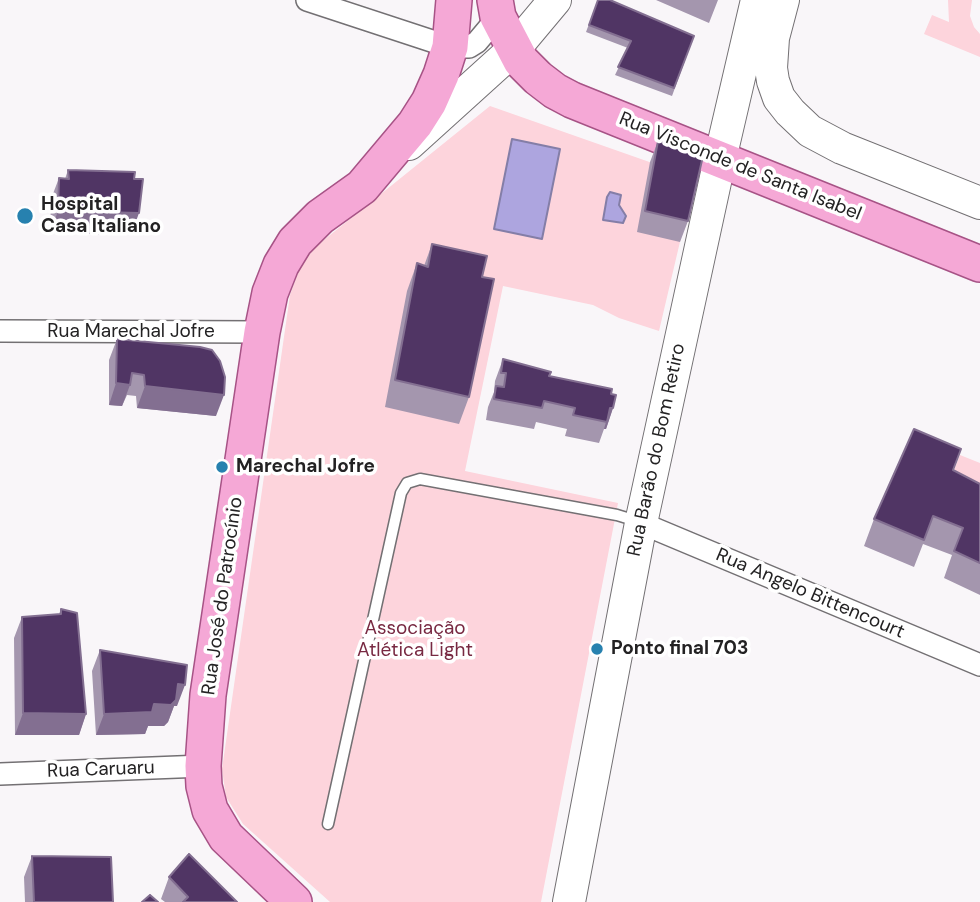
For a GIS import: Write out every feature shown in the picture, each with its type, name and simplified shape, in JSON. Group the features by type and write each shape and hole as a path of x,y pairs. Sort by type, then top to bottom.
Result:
{"main road":[{"path":"362,187 415,124 429,102 450,47 454,0"},
{"name":"Rua José do Patrocínio","path":"294,902 226,837 210,810 202,766 208,695 270,293 281,265 295,242 320,217 362,187 514,49 555,0"},
{"name":"Rua Barão do Bom Retiro","path":"569,902 641,523 757,0"},
{"path":"783,0 773,38 771,68 779,98 790,112 810,131 842,148 980,204"},
{"name":"Rua Visconde de Santa Isabel","path":"496,8 521,61 555,90 572,100 980,264"}],"street":[{"path":"307,0 450,47 469,47 477,42 496,8"},
{"name":"Rua Marechal Jofre","path":"0,331 262,332"},
{"name":"Rua Angelo Bittencourt","path":"641,523 980,665"},
{"name":"Rua Caruaru","path":"0,774 202,766"}],"lane":[{"path":"328,824 401,493 407,483 420,479 617,515 641,523"}],"green space":[{"path":"948,0 972,0 970,16 980,34 980,57 924,34 932,15 949,22"},
{"name":"Associação Atlética Light","path":"490,106 695,178 659,331 619,318 593,305 503,286 465,471 618,503 541,902 330,902 243,824 226,797 222,769 290,295 299,270 314,248"},
{"path":"960,455 980,463 980,490 943,498"}],"shaded area":[{"path":"512,139 560,149 542,239 494,229"},
{"path":"610,192 621,195 619,205 626,216 623,223 603,220"}],"building":[{"path":"598,0 610,0 694,36 674,88 618,67 631,41 589,25"},
{"path":"658,141 703,156 688,221 645,211"},
{"path":"68,170 135,172 134,179 143,179 139,213 58,211 59,178 69,179"},
{"path":"432,244 487,256 482,277 494,279 469,397 395,380 417,263 428,267"},
{"path":"117,339 212,350 220,361 225,377 224,395 145,386 144,375 132,373 130,385 116,383"},
{"path":"503,359 551,372 549,376 612,389 611,394 616,395 607,422 573,415 575,408 544,401 542,408 494,399 496,386 504,387 506,373 501,373"},
{"path":"914,429 961,449 953,470 980,484 980,563 954,551 963,528 933,516 924,540 874,519"},
{"path":"61,609 77,613 86,714 23,713 22,617 61,614"},
{"path":"100,650 187,665 185,685 178,684 176,700 171,705 154,704 152,712 104,714"},
{"path":"189,854 237,902 183,902 188,897 169,877"},
{"path":"32,856 111,857 113,902 34,902"},
{"path":"150,895 158,902 142,902"}],"place":[{"name":"Hospital Casa Italiano","path":"25,216"},
{"name":"Marechal Jofre","path":"222,467"},
{"name":"Ponto final 703","path":"597,649"}]}
